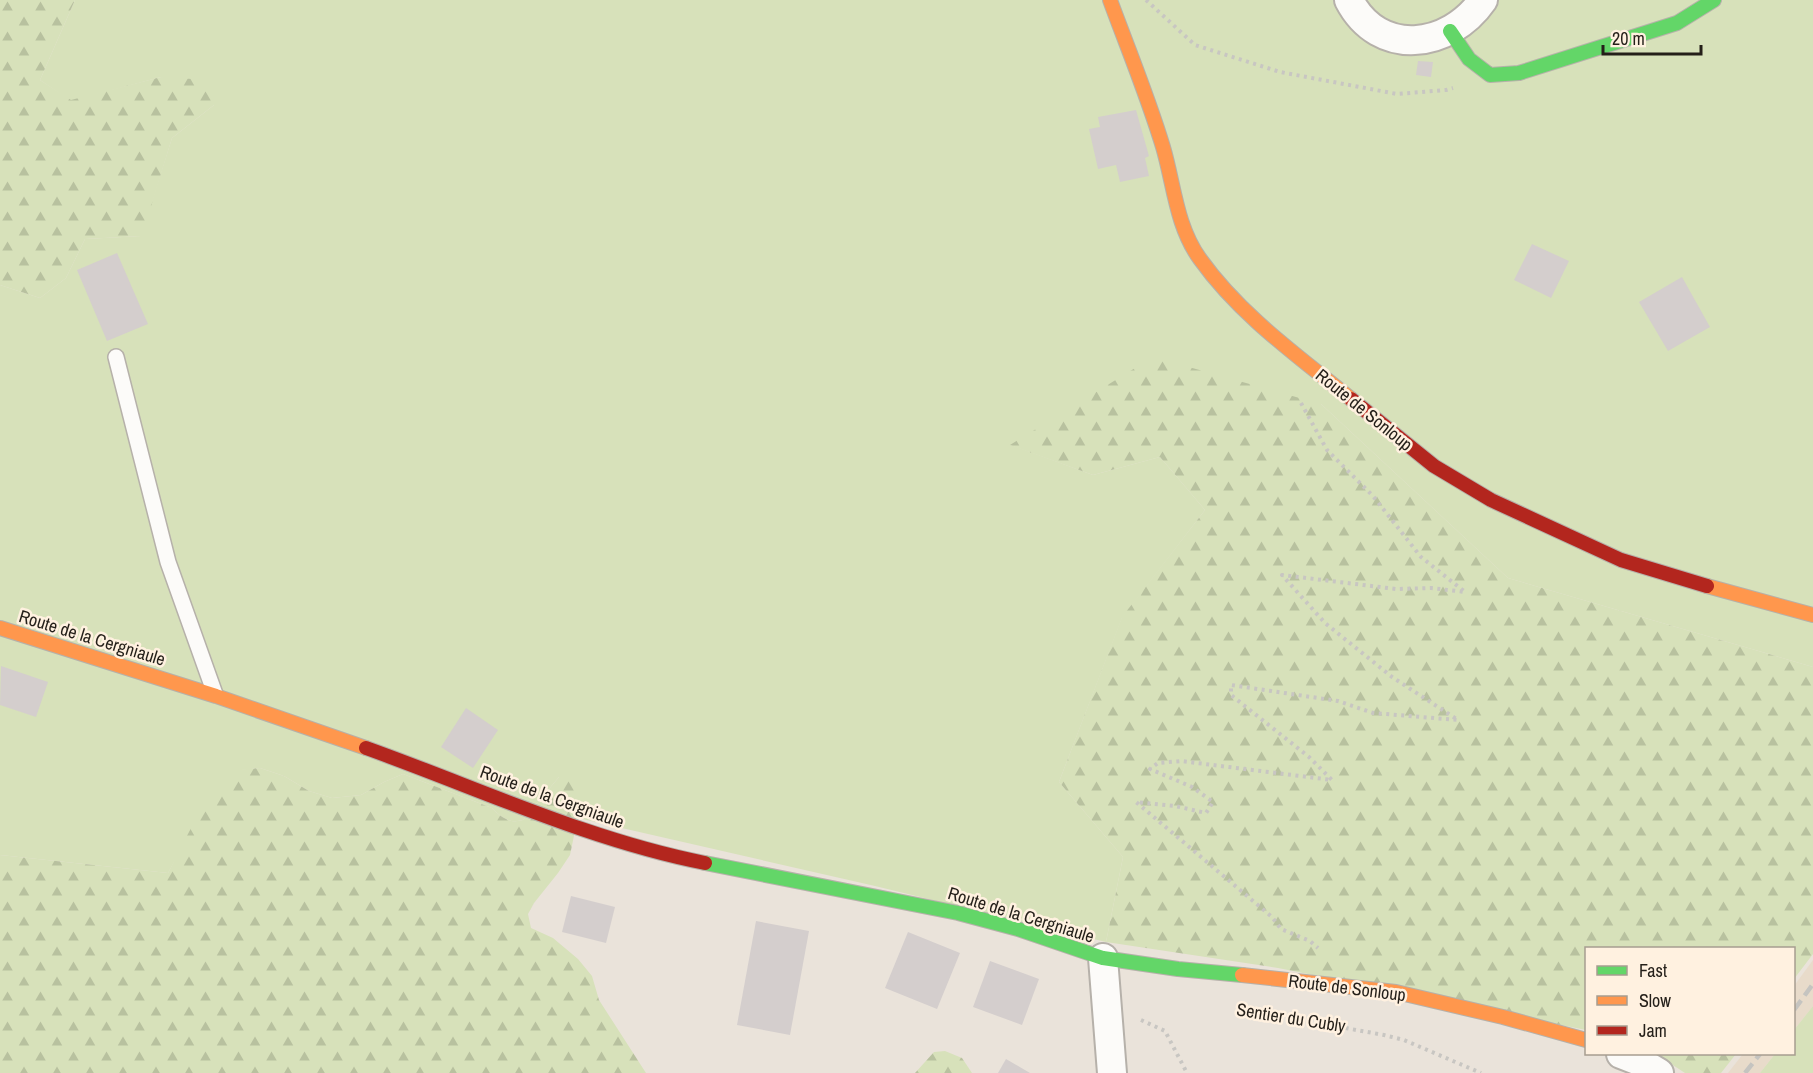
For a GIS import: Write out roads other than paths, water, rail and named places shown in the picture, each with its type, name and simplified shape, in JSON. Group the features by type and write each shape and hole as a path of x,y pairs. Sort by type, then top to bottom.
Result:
{"street":[{"name":"Route de Sonloup","path":"1110,0 1152,115 1188,238 1205,266 1227,293 1277,339 1434,466 1491,500 1621,560 1753,600 1813,615"},
{"path":"1349,0 1357,13 1381,33 1418,41 1450,31 1467,18 1482,0"},
{"path":"1450,31 1469,59 1490,75 1519,73 1677,23 1714,0"},
{"name":"Route de la Cergniaule","path":"0,628 216,696 410,764 621,842 698,862 958,913 1025,931 1103,958"},
{"name":"Route de Sonloup","path":"1103,958 1178,969 1396,992 1503,1017 1585,1039"},
{"path":"1103,958 1112,1073"},
{"path":"1626,1055 1659,1073"}],"lane":[{"path":"116,357 168,562 216,696"}],"railway":[{"path":"1795,1009 1813,984"},
{"path":"1745,1073 1759,1055"}]}
